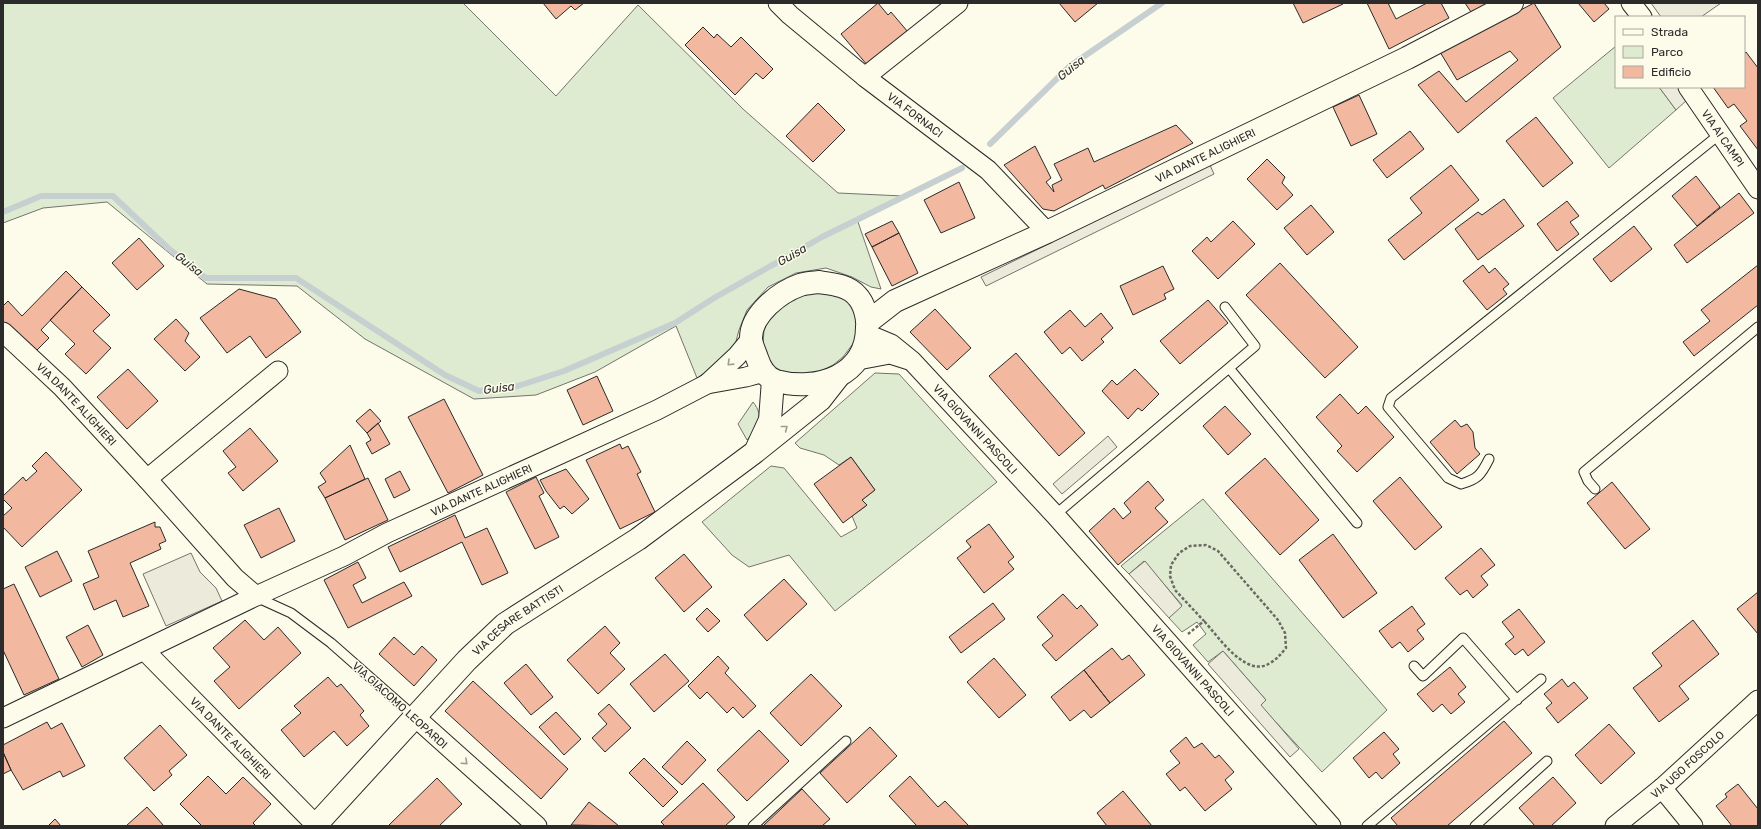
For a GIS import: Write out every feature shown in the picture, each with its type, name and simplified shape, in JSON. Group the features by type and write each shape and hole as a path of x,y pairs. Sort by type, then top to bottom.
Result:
{"street":[{"name":"VIA FORNACI","path":"778,3 790,16 865,77 988,170 1047,232"},
{"path":"865,77 958,3"},
{"name":"VIA DANTE ALIGHIERI","path":"867,328 895,301 1047,232 1407,58 1512,3"},
{"path":"1631,3 1641,16"},
{"name":"VIA AI CAMPI","path":"1689,88 1758,189"},
{"path":"818,282 842,286 857,296 862,303 867,328 866,346 858,360 838,377 808,384 789,384 769,376 760,366 751,339 753,326 761,314 784,293 801,285 818,282"},
{"path":"857,296 895,301"},
{"name":"VIA GIOVANNI PASCOLI","path":"867,328 891,344 912,361 1055,515 1331,826"},
{"name":"VIA DANTE ALIGHIERI","path":"3,332 62,386 235,578 256,596"},
{"name":"VIA DANTE ALIGHIERI","path":"708,384 737,356 751,339"},
{"name":"VIA GIOVANNI PASCOLI","path":"858,360 890,354 912,361"},
{"path":"147,479 278,371"},
{"name":"VIA DANTE ALIGHIERI","path":"5,712 145,651 256,596 344,556 394,530 657,410 708,384 746,377 769,376"},
{"name":"VIA CESARE BATTISTI","path":"755,452 770,420 769,376"},
{"name":"VIA CESARE BATTISTI","path":"316,825 467,660 505,624 638,539 755,452 820,400 838,377"},
{"name":"VIA DANTE ALIGHIERI","path":"145,651 316,825"},
{"name":"VIA UGO FOSCOLO","path":"1615,826 1662,788 1758,700"},
{"name":"VIA GIACOMO LEOPARDI","path":"414,718 536,826"},
{"path":"1662,788 1693,826"}],"lane":[{"path":"1489,459 1483,471 1476,479 1461,484 1448,478 1388,407 1391,398 1720,134"},
{"path":"1055,515 1255,346 1225,307"},
{"path":"1596,489 1588,481 1584,472 1758,328"},
{"path":"1229,368 1357,523"},
{"name":"VIA GIACOMO LEOPARDI","path":"256,596 291,613 331,643 414,718"},
{"path":"1414,666 1423,676 1463,638 1516,700"},
{"path":"1367,826 1541,679"},
{"path":"753,826 846,741"},
{"path":"1476,826 1547,761"}],"path":[{"path":"1206,545 1218,551 1278,620 1285,633 1286,648 1269,664 1259,666 1246,663 1236,658 1204,621 1175,590 1170,576 1171,565 1179,553 1190,546 1206,545"},
{"path":"1173,648 1204,621"}],"green space":[{"path":"3,3 463,3 556,96 638,5 743,109 838,193 903,196 858,222 881,289 871,287 852,277 826,268 796,273 768,287 747,310 735,345 720,362 697,378 676,326 595,372 536,395 474,399 365,339 297,286 207,284 107,202 43,208 3,223"},
{"path":"1615,47 1615,88 1660,88 1676,110 1609,168 1553,98"},
{"path":"828,290 849,302 857,316 855,341 843,357 833,365 821,371 806,374 783,372 775,367 769,359 763,344 764,330 767,323 776,312 799,295"},
{"path":"875,373 899,374 997,482 835,611 789,555 749,567 732,555 702,522 771,466 784,468 841,537 857,528 852,516 866,506 862,500 875,490 851,457 839,465 824,455 800,448 795,443"},
{"path":"753,402 759,412 759,422 747,440 738,424"},
{"path":"1203,499 1387,710 1322,772 1260,705 1266,700 1223,651 1208,662 1193,645 1206,634 1197,622 1182,632 1169,618 1182,605 1144,561 1129,574 1121,566"}],"shaded area":[{"path":"1651,3 1721,3 1702,16 1660,16"},
{"path":"1660,88 1679,88 1687,100 1676,110"},
{"path":"1210,165 1214,174 986,286 981,277"},
{"path":"1108,436 1117,447 1062,494 1053,484"},
{"path":"191,553 200,572 216,588 222,601 166,626 143,574"},
{"path":"1145,561 1182,606 1169,618 1129,574"},
{"path":"1223,651 1266,700 1261,705 1299,749 1290,757 1208,664"}],"building":[{"path":"543,3 584,3 575,10 571,6 556,19"},
{"path":"878,3 888,15 891,12 908,32 868,66 841,34"},
{"path":"1059,3 1098,3 1075,22"},
{"path":"1293,3 1343,3 1343,4 1303,23"},
{"path":"1367,3 1388,3 1396,19 1427,3 1441,3 1449,18 1389,49"},
{"path":"1465,3 1490,3 1471,12"},
{"path":"1534,3 1561,47 1458,133 1418,85 1439,71 1466,102 1518,60 1510,51 1457,80 1440,52"},
{"path":"1578,3 1604,3 1609,9 1594,22"},
{"path":"703,27 714,38 717,34 731,47 741,37 773,69 763,79 756,73 735,95 685,45"},
{"path":"1746,52 1758,68 1758,150 1740,126 1747,121 1734,104 1728,108 1714,88 1745,88"},
{"path":"1359,95 1377,134 1351,146 1333,107"},
{"path":"818,103 845,130 813,162 786,136"},
{"path":"1536,117 1573,163 1543,187 1506,141"},
{"path":"1176,125 1193,143 1105,189 1103,185 1054,211 1043,209 1004,165 1035,146 1051,178 1046,182 1054,192 1052,185 1062,180 1054,164 1088,148 1094,162"},
{"path":"1410,131 1424,149 1387,178 1373,160"},
{"path":"1267,159 1285,177 1282,183 1293,195 1277,210 1247,179"},
{"path":"1451,165 1479,200 1404,260 1388,240 1422,213 1410,198"},
{"path":"1696,176 1720,207 1697,226 1672,196"},
{"path":"959,182 975,218 941,233 924,200"},
{"path":"1739,193 1754,213 1687,263 1674,245"},
{"path":"1504,199 1524,226 1478,260 1455,229 1478,212 1482,215"},
{"path":"1567,201 1579,216 1570,222 1579,234 1557,251 1537,224"},
{"path":"1311,205 1334,232 1307,255 1284,228"},
{"path":"892,221 899,233 872,247 865,234"},
{"path":"1233,221 1255,244 1218,279 1192,251 1207,237 1211,242"},
{"path":"1634,226 1652,249 1611,282 1593,259"},
{"path":"899,233 918,273 892,286 872,247"},
{"path":"139,238 164,266 137,290 112,263"},
{"path":"1280,263 1358,347 1325,378 1246,295"},
{"path":"1483,265 1489,273 1495,268 1509,284 1503,289 1507,294 1487,310 1463,281"},
{"path":"1758,265 1758,305 1694,356 1683,342 1710,321 1701,310"},
{"path":"1163,266 1174,289 1164,294 1166,299 1133,315 1120,286"},
{"path":"66,271 82,287 41,330 49,338 33,354 3,325 3,306 8,301 22,316"},
{"path":"82,287 110,315 93,331 111,348 86,374 65,354 75,344 50,320"},
{"path":"239,289 276,299 301,332 266,358 250,336 227,353 200,318"},
{"path":"1208,300 1228,323 1180,364 1160,341"},
{"path":"935,309 971,348 947,370 910,332"},
{"path":"1070,310 1085,327 1101,313 1113,328 1101,339 1104,342 1082,361 1070,347 1062,354 1044,332"},
{"path":"176,319 189,333 185,341 200,357 185,371 154,339"},
{"path":"1016,353 1085,433 1059,456 989,376"},
{"path":"128,369 158,401 127,429 97,397"},
{"path":"1135,369 1159,394 1142,411 1138,408 1128,419 1102,391 1112,380 1117,385"},
{"path":"597,376 613,411 583,425 567,390"},
{"path":"1340,394 1358,414 1366,406 1394,437 1357,472 1337,451 1342,446 1316,417"},
{"path":"444,399 483,475 448,493 408,417"},
{"path":"1225,406 1251,434 1228,455 1203,426"},
{"path":"370,409 381,421 367,433 356,421"},
{"path":"1455,420 1461,427 1467,424 1473,432 1475,448 1480,454 1457,474 1430,442"},
{"path":"378,423 390,444 372,454 366,443 371,440 367,433"},
{"path":"250,428 278,461 243,491 228,473 236,467 223,451"},
{"path":"620,444 622,449 628,446 641,472 637,474 655,512 620,529 586,460"},
{"path":"350,445 365,479 325,498 318,487 326,482 320,473"},
{"path":"46,452 82,490 22,547 3,527 3,516 12,508 3,499 3,496 23,477 26,481 37,471 32,466"},
{"path":"851,457 875,490 862,500 867,505 843,523 814,484"},
{"path":"1265,458 1319,520 1280,555 1225,493"},
{"path":"566,469 589,499 572,514 564,506 560,509 546,491 540,480"},
{"path":"400,471 410,490 394,498 385,479"},
{"path":"536,477 544,493 539,496 559,537 535,549 506,492"},
{"path":"1400,477 1442,527 1415,550 1373,501"},
{"path":"368,478 388,520 345,540 325,498"},
{"path":"1148,481 1164,500 1155,508 1168,522 1118,565 1089,531 1114,508 1123,519 1131,512 1124,503"},
{"path":"1612,482 1650,529 1625,549 1587,503"},
{"path":"279,508 295,541 261,558 244,525"},
{"path":"455,515 465,538 487,528 508,573 482,585 462,542 400,572 388,547"},
{"path":"155,522 155,527 160,527 166,541 159,544 161,549 130,563 149,606 123,617 116,600 94,610 83,584 99,577 88,551"},
{"path":"989,524 1014,557 1008,562 1014,569 984,593 957,558 971,547 966,541"},
{"path":"1333,534 1377,593 1343,618 1299,560"},
{"path":"1481,548 1495,565 1481,576 1488,585 1473,598 1467,590 1460,595 1445,578"},
{"path":"57,551 72,581 40,597 25,567"},
{"path":"684,554 712,587 684,612 655,578"},
{"path":"358,562 366,578 353,585 362,603 404,582 412,596 348,628 324,580"},
{"path":"784,579 807,604 767,641 744,615"},
{"path":"14,584 59,679 24,695 3,650 3,589"},
{"path":"1758,592 1758,634 1737,609"},
{"path":"1063,594 1077,609 1081,605 1098,625 1056,661 1042,645 1053,636 1037,617"},
{"path":"993,603 1005,619 961,653 949,637"},
{"path":"1412,606 1425,624 1417,630 1424,639 1408,652 1400,642 1392,648 1379,631"},
{"path":"707,608 720,621 708,632 696,619"},
{"path":"1519,609 1545,642 1528,656 1523,649 1515,655 1505,644 1514,637 1502,622"},
{"path":"245,620 264,640 278,627 301,653 239,709 214,681 230,667 213,648"},
{"path":"1693,620 1719,654 1679,686 1689,699 1659,722 1633,688 1662,666 1652,653"},
{"path":"88,625 103,655 82,667 66,637"},
{"path":"605,626 620,643 610,653 625,669 598,694 567,660"},
{"path":"394,637 414,655 422,646 437,660 414,686 379,654"},
{"path":"1112,648 1122,660 1129,655 1145,675 1110,703 1084,670"},
{"path":"665,654 689,681 654,712 630,684"},
{"path":"718,656 729,668 725,673 756,706 743,718 733,707 727,713 707,692 700,699 688,686"},
{"path":"994,658 1026,695 999,718 967,682"},
{"path":"526,664 553,697 531,715 504,683"},
{"path":"1450,667 1466,687 1458,694 1465,702 1451,714 1442,704 1433,712 1417,694"},
{"path":"1084,670 1110,703 1091,718 1084,710 1070,721 1051,697"},
{"path":"811,674 842,706 801,746 770,713"},
{"path":"328,677 337,687 341,684 364,711 360,715 369,726 347,746 334,731 304,757 281,730 301,713 294,706"},
{"path":"1562,679 1568,687 1574,682 1588,698 1558,723 1546,708 1552,703 1544,694"},
{"path":"473,681 568,769 541,799 445,711"},
{"path":"609,704 631,728 605,752 592,738 607,724 598,714"},
{"path":"556,712 581,739 564,755 539,727"},
{"path":"1504,721 1532,753 1447,826 1398,826 1391,818"},
{"path":"47,722 51,729 62,723 85,766 63,777 60,771 23,790 11,770 3,752 3,745"},
{"path":"1609,724 1635,753 1601,784 1575,755"},
{"path":"160,725 187,755 169,771 172,775 154,791 124,758"},
{"path":"870,727 897,756 847,803 820,773"},
{"path":"759,730 789,761 747,801 717,770"},
{"path":"1384,732 1399,749 1393,754 1400,763 1382,779 1376,772 1369,778 1353,758"},
{"path":"1186,737 1194,748 1202,743 1215,758 1219,755 1234,772 1225,780 1232,789 1205,811 1185,787 1180,791 1166,774 1180,763 1170,751"},
{"path":"687,741 706,760 682,785 662,767"},
{"path":"3,752 11,770 3,774"},
{"path":"644,758 678,792 663,807 629,773"},
{"path":"208,776 226,794 243,777 271,804 253,823 256,826 202,826 180,804"},
{"path":"910,776 938,807 945,801 969,826 917,826 889,796"},
{"path":"1553,777 1576,803 1551,826 1535,826 1519,808"},
{"path":"437,778 462,804 439,826 388,826"},
{"path":"703,783 735,817 725,826 665,826 661,822"},
{"path":"1738,784 1758,809 1758,826 1732,826 1716,806 1727,797 1725,794"},
{"path":"802,789 830,819 822,826 763,826"},
{"path":"1123,791 1152,826 1107,826 1097,813"},
{"path":"589,802 619,826 571,825"},
{"path":"147,807 164,826 126,826"},
{"path":"55,819 61,826 48,826"}],"waterway":[{"name":"Guisa","path":"990,144 1070,66 1162,3"},
{"name":"Guisa","path":"3,212 41,196 113,196 168,248 206,278 296,278 445,375 479,391 518,386 564,371 675,323 714,298 822,237 962,168"}]}
